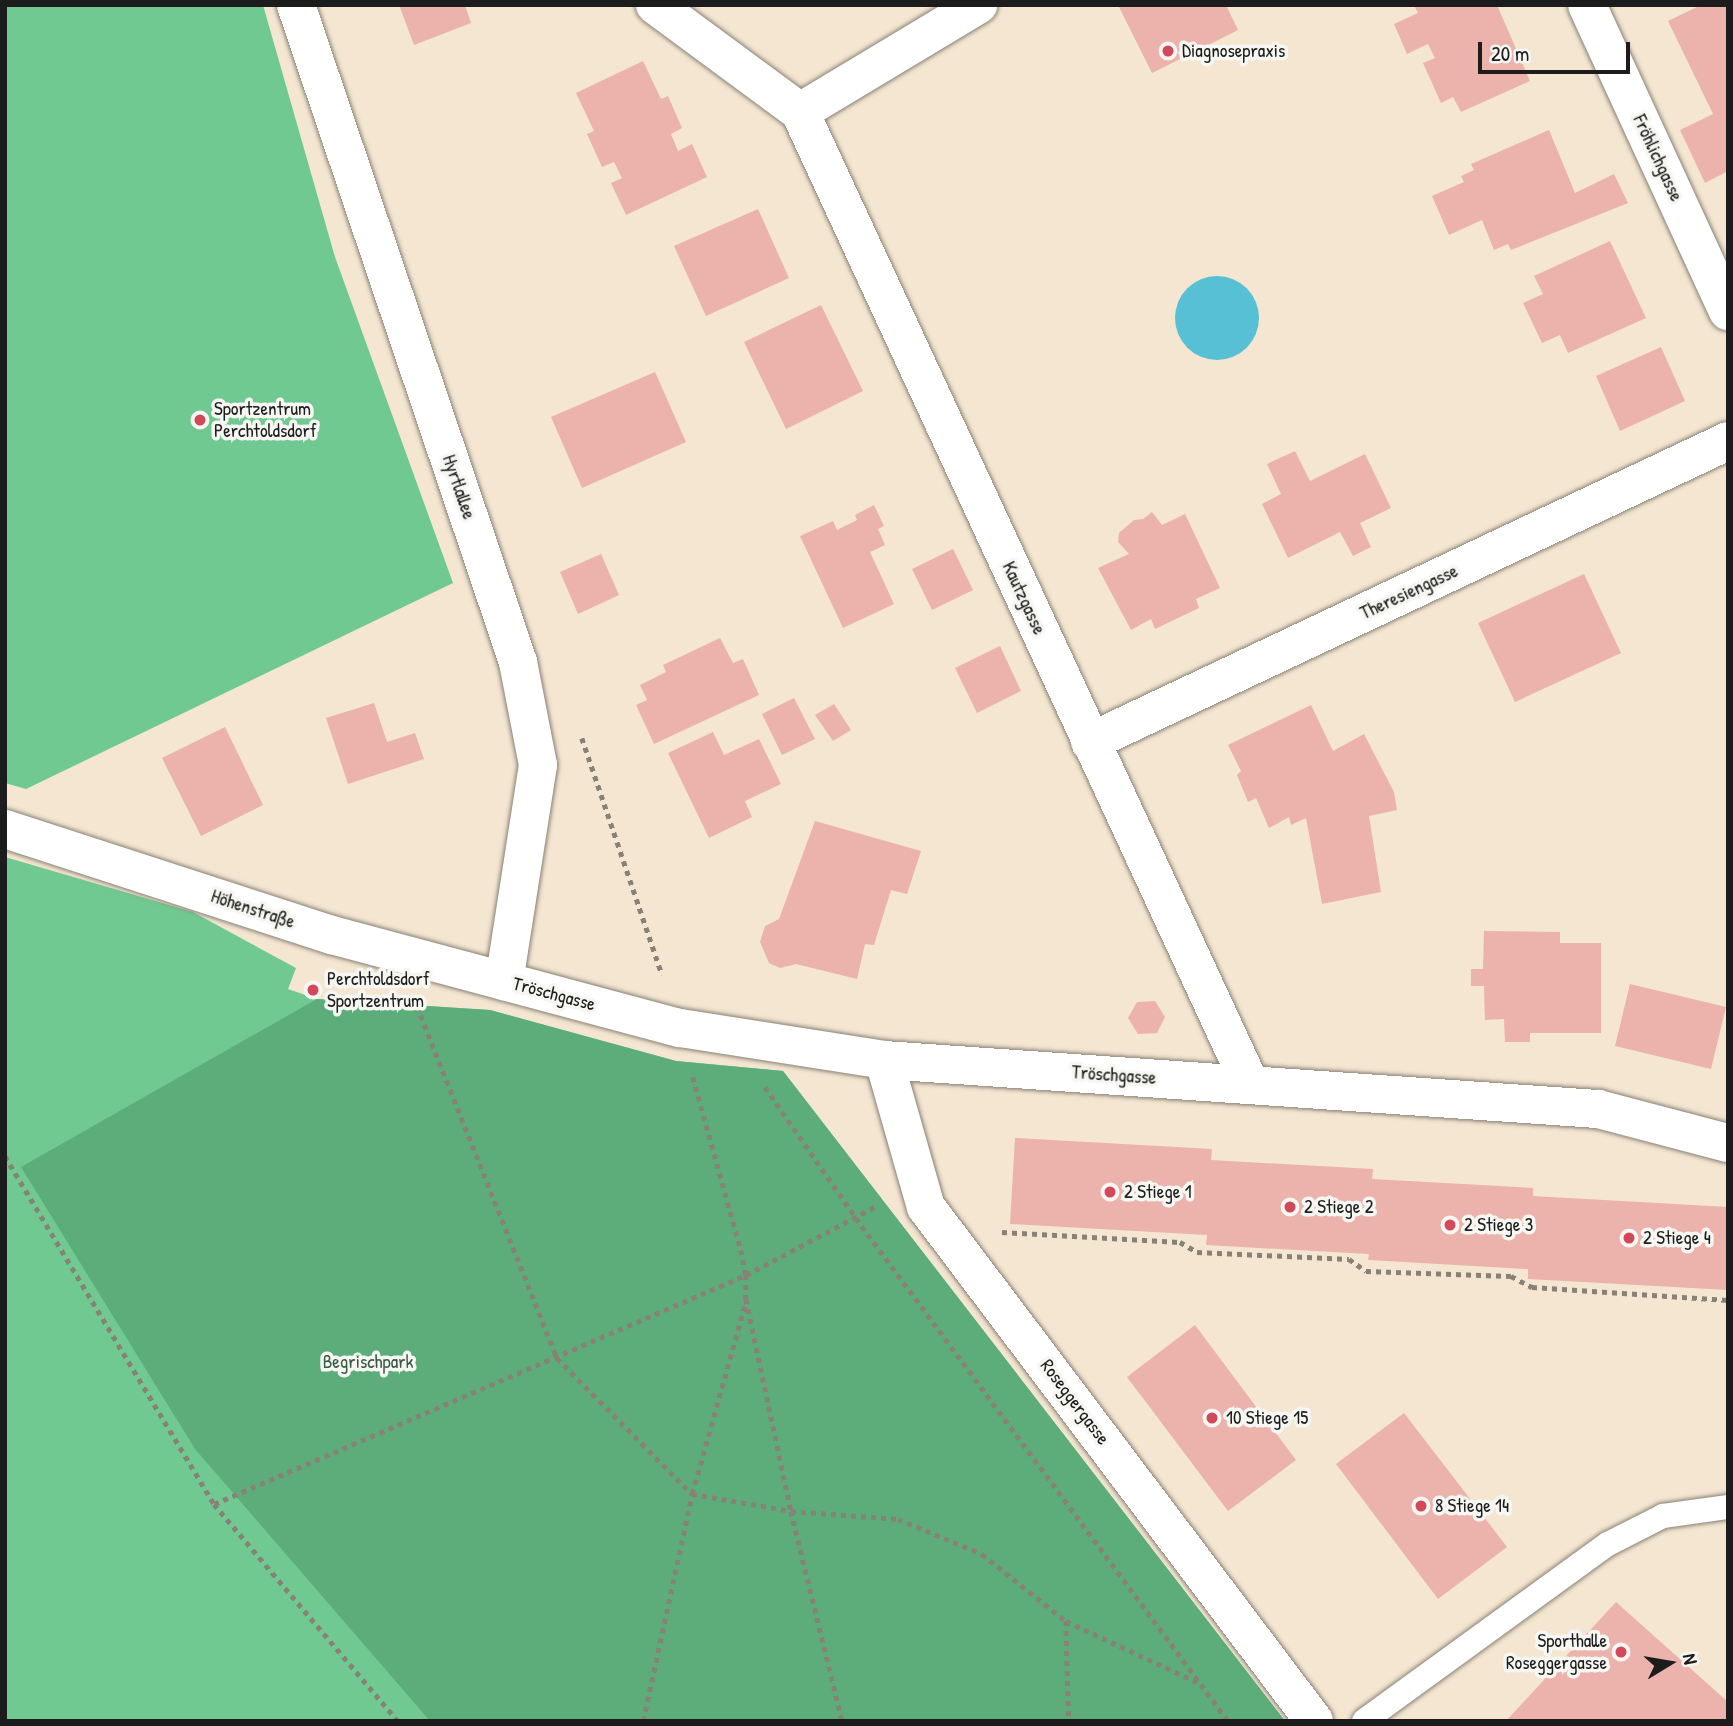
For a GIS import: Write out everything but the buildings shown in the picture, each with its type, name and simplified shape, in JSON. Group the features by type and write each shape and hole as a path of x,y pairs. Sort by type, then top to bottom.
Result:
{"street":[{"name":"Hyrtlallee","path":"296,5 518,662 538,765 504,981"},
{"path":"655,5 800,112 978,5"},
{"name":"Fröhlichgasse","path":"1587,5 1728,311"},
{"name":"Kautzgasse","path":"800,112 1250,1084"},
{"name":"Theresiengasse","path":"1090,742 1728,441"},
{"name":"Höhenstraße","path":"5,829 332,935 504,981"},
{"name":"Tröschgasse","path":"504,981 680,1028 884,1060 1598,1109 1728,1143"},
{"name":"Roseggergasse","path":"884,1060 926,1207 946,1229 1314,1721"}],"lane":[{"path":"1364,1721 1608,1544 1663,1516 1728,1507"}],"path":[{"path":"396,952 557,1358 692,1494 791,1511 898,1519 982,1553 1066,1621 1199,1683"},
{"path":"680,1028 746,1275 746,1299 791,1511 842,1721"},
{"path":"763,1084 856,1218 1228,1721"},
{"path":"5,1156 214,1504 398,1721"},
{"path":"214,1504 746,1275 872,1208"},
{"path":"946,1229 1180,1242 1197,1252 1349,1259 1366,1271 1510,1276 1532,1287 1728,1300"},
{"path":"643,1721 692,1494 746,1299"},
{"path":"1066,1621 1069,1721"}],"green space":[{"name":"Sportzentrum Perchtoldsdorf","path":"5,5 263,5 335,257 453,583 26,789 5,783"},
{"name":"Begrischpark","path":"5,857 193,912 296,968 288,989 317,999 490,1010 676,1061 783,1071 1285,1721 5,1721"},
{"name":"Begrischpark","path":"317,999 490,1010 676,1061 783,1071 1285,1721 430,1721 195,1449 21,1167"}],"water":[{"path":"1217,276 1233,279 1247,288 1256,302 1259,318 1256,334 1247,348 1233,357 1217,360 1201,357 1187,348 1178,334 1175,318 1178,302 1187,288 1201,279"}],"place":[{"name":"Diagnosepraxis","path":"1168,51"},
{"name":"Sportzentrum Perchtoldsdorf","path":"200,420"},
{"name":"Perchtoldsdorf Sportzentrum","path":"313,990"},
{"name":"2 Stiege 1","path":"1110,1192"},
{"name":"2 Stiege 2","path":"1290,1207"},
{"name":"2 Stiege 3","path":"1450,1225"},
{"name":"2 Stiege 4","path":"1629,1238"},
{"name":"10 Stiege 15","path":"1212,1418"},
{"name":"8 Stiege 14","path":"1421,1506"},
{"name":"Sporthalle Roseggergasse","path":"1621,1652"}]}
